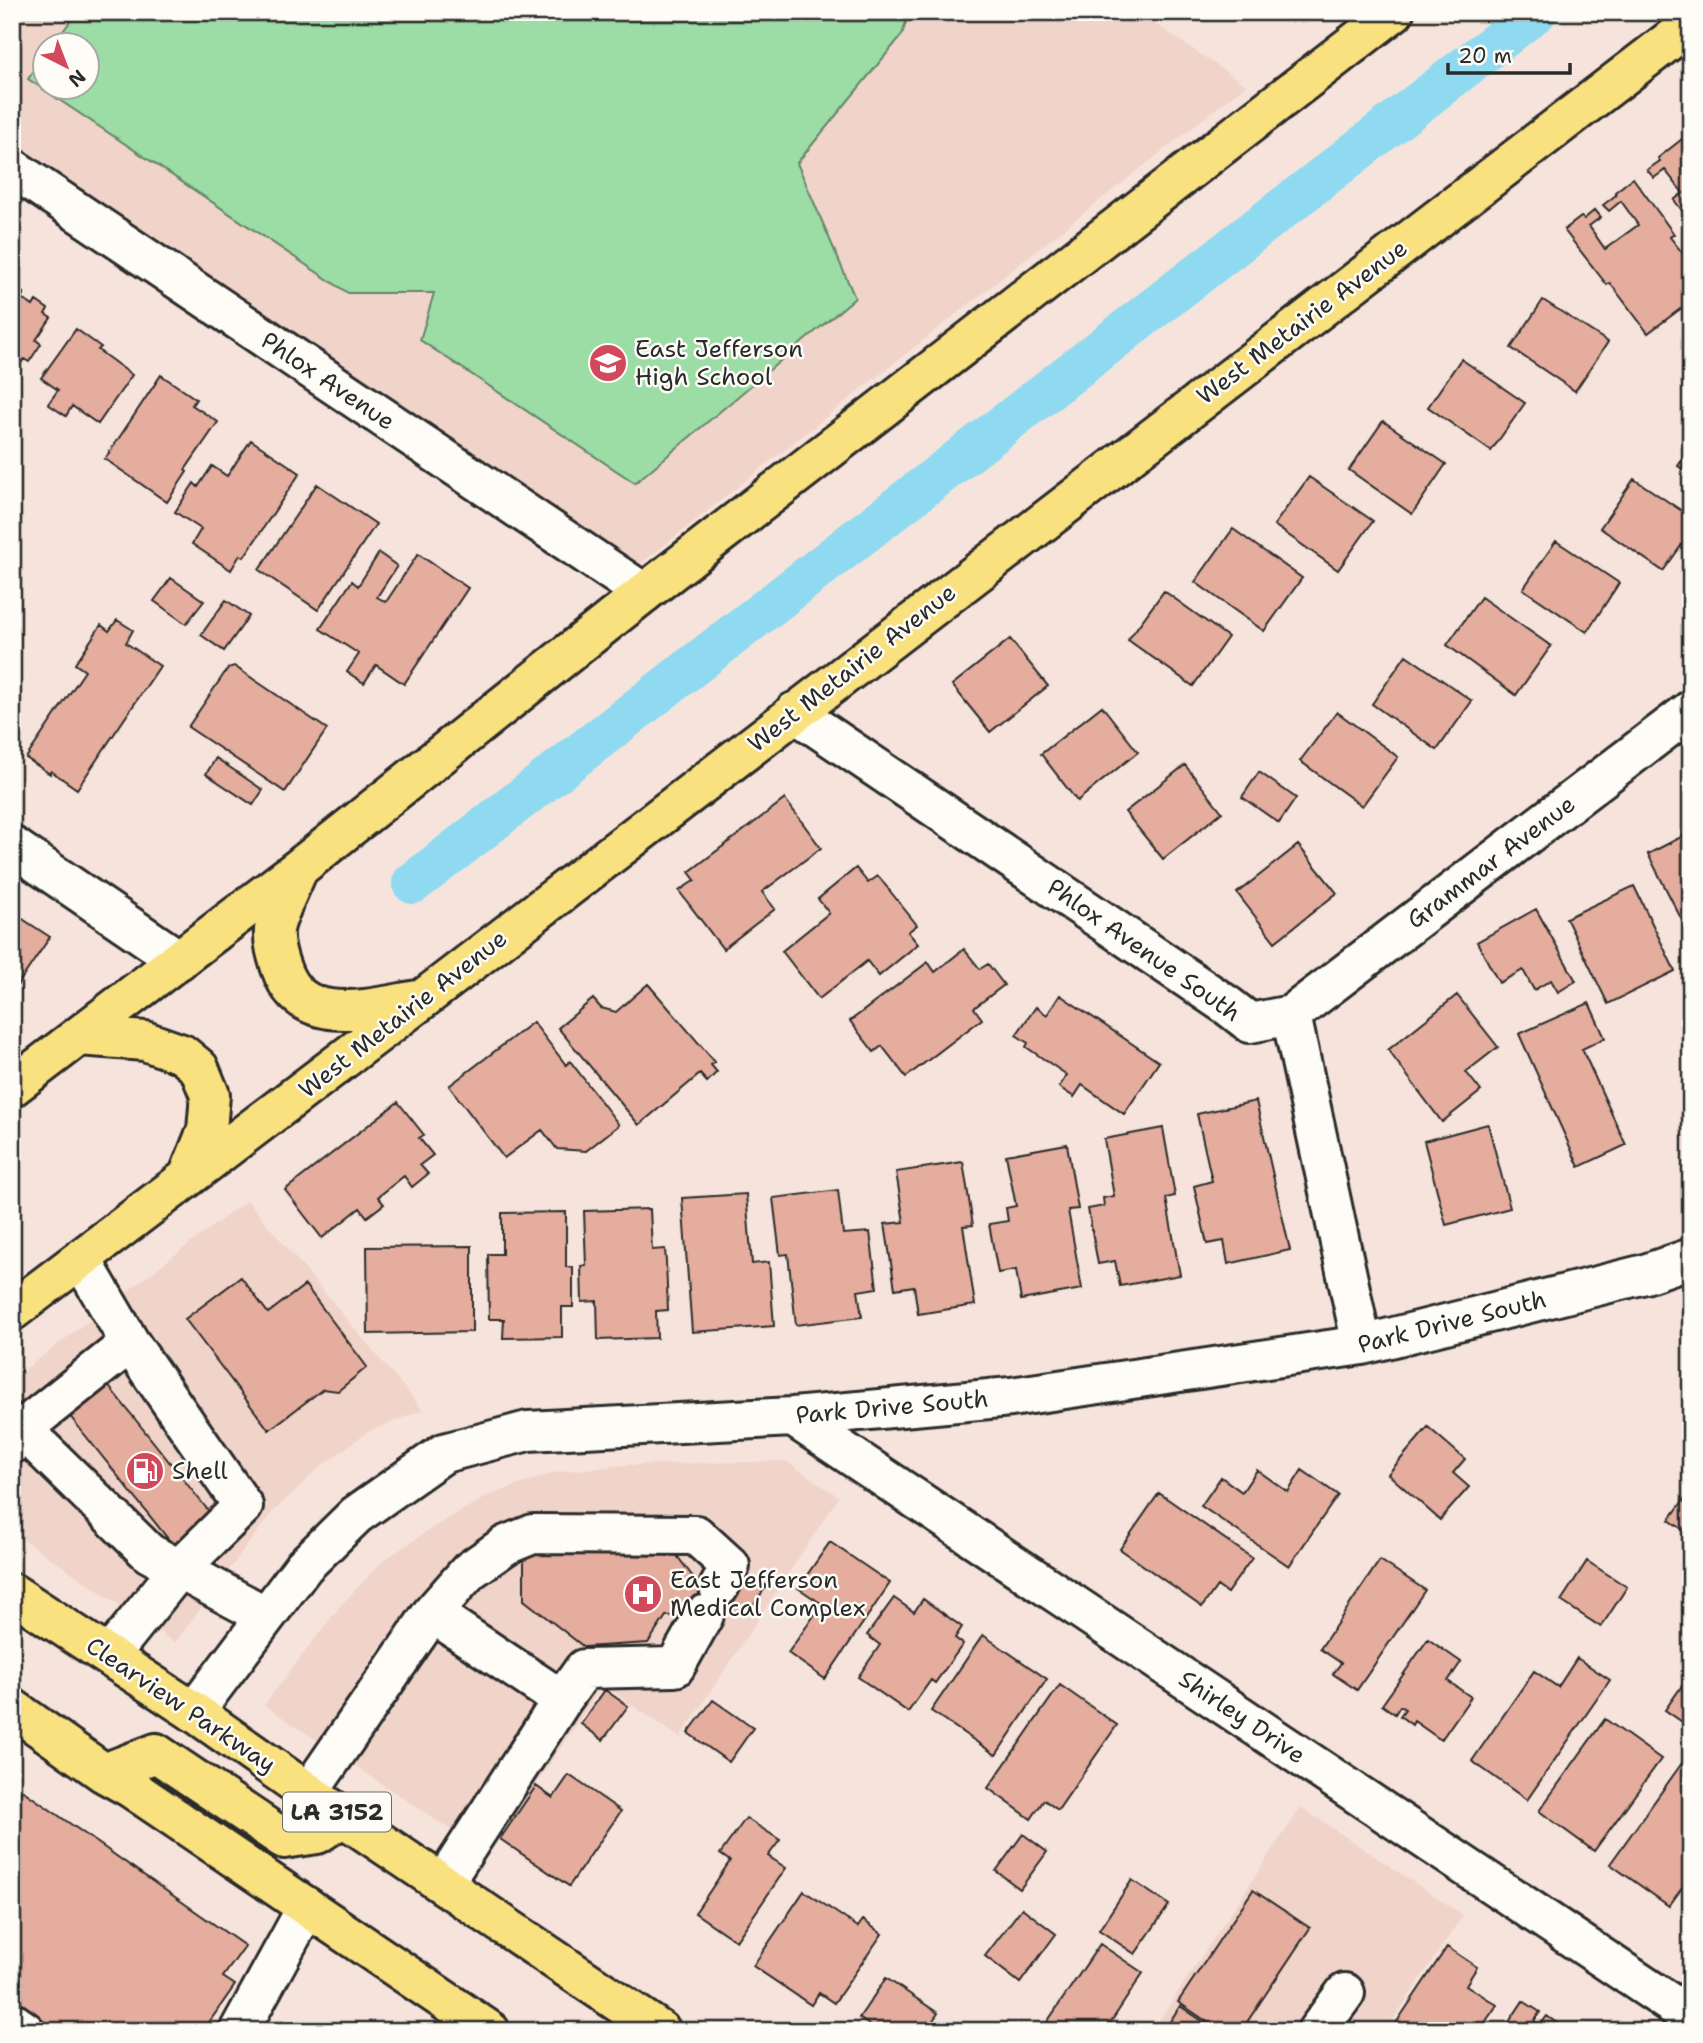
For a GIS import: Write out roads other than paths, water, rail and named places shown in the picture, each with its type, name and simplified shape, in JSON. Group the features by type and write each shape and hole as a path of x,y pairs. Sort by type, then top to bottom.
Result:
{"main road":[{"path":"12,1087 299,867 644,593 1394,12"},
{"name":"West Metairie Avenue","path":"12,1311 423,999 1691,24"},
{"path":"299,867 274,930 276,955 284,979 295,995 316,1007 352,1012 423,999"},
{"path":"79,1037 145,1041 182,1054 199,1068 210,1095 207,1130 187,1179"},
{"name":"Clearview Parkway","path":"12,1593 194,1712 343,1817 661,2031"},
{"path":"12,1708 104,1773 131,1788 490,2031"},
{"path":"104,1773 156,1753 284,1839 317,1834 343,1817"}],"street":[{"name":"Phlox Avenue","path":"12,168 644,593"},
{"name":"Grammar Avenue","path":"1291,1015 1691,709"},
{"name":"Phlox Avenue South","path":"794,712 1250,1023 1291,1015"},
{"path":"12,846 179,960"},
{"path":"1291,1015 1362,1345"},
{"name":"Park Drive South","path":"194,1712 304,1566 356,1516 444,1453 528,1431 793,1417 1011,1396 1362,1345 1645,1274 1691,1258"},
{"path":"80,1259 130,1343 243,1506 179,1569 108,1656"},
{"path":"130,1343 16,1432 149,1553 266,1616"},
{"name":"Shirley Drive","path":"793,1417 1691,2017"},
{"path":"309,1791 432,1613 469,1571 506,1545 533,1534 696,1535 730,1566 675,1667 584,1669 443,1884"},
{"path":"432,1613 562,1700"},
{"path":"239,2031 307,1907"},
{"path":"1317,2031 1345,1993"},
{"path":"12,2022 25,2031"}],"waterway":[{"path":"413,883 1536,12"}],"place":[{"name":"East Jefferson High School","path":"608,363"},
{"name":"Shell","path":"145,1471"},
{"name":"East Jefferson Medical Complex","path":"643,1594"}]}
